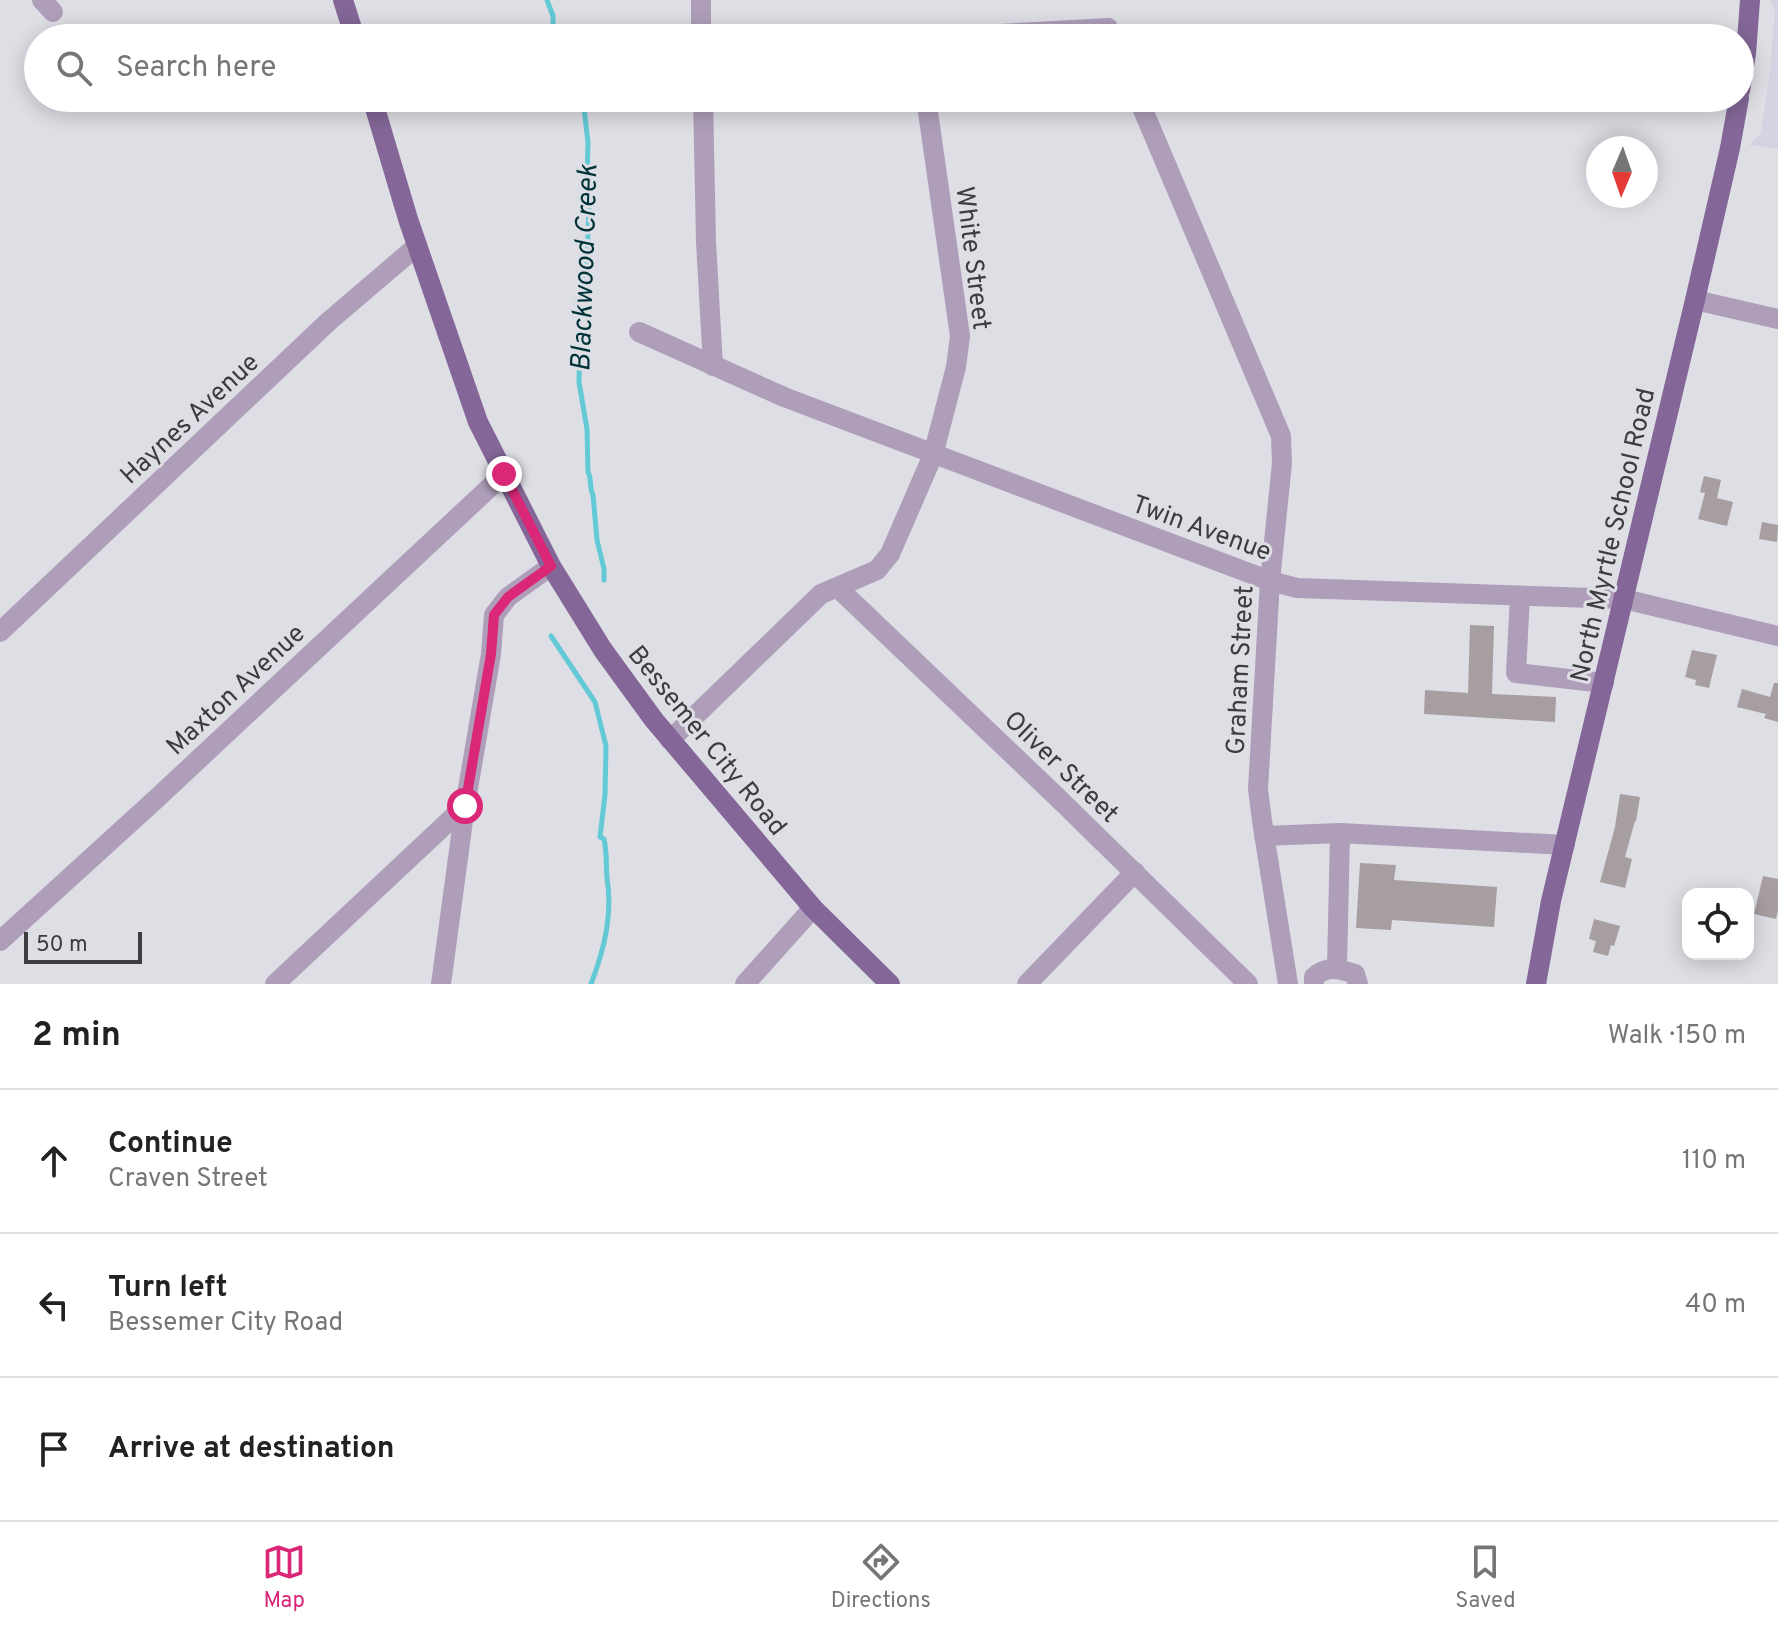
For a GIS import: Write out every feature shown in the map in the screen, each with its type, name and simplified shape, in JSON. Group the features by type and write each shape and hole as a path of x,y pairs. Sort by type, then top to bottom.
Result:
{"main road":[{"path":"343,0 351,24"},
{"path":"1748,24 1750,0"},
{"name":"Bessemer City Road","path":"376,112 417,246 478,422 551,566 632,692 670,740 813,908 890,984"},
{"name":"North Myrtle School Road","path":"1536,984 1548,914 1695,300 1736,112"}],"street":[{"path":"701,0 701,24"},
{"path":"703,112 713,366"},
{"name":"White Street","path":"670,740 821,594 877,570 890,554 933,455 956,367 960,336 928,112"},
{"name":"Graham Street","path":"1144,112 1281,436 1282,463 1270,581 1258,789 1288,984"},
{"name":"Haynes Avenue","path":"0,632 328,322 417,246"},
{"path":"1695,300 1778,319"},
{"name":"Twin Avenue","path":"639,332 784,397 1270,581 1297,588 1624,599 1778,636"},
{"name":"Maxton Avenue","path":"0,941 504,474"},
{"path":"441,984 465,806 491,654 494,615 508,597 551,566"},
{"name":"Oliver Street","path":"838,588 1248,984"},
{"path":"1520,596 1516,673 1604,683"},
{"path":"275,984 465,806"},
{"path":"1337,968 1340,833"},
{"path":"1264,836 1340,833 1565,845"},
{"path":"1027,984 1135,872"},
{"path":"745,984 813,908"},
{"path":"1314,984 1314,977 1321,971 1337,968 1355,974 1358,984"}],"shaded area":[{"path":"1770,0 1778,0 1778,149 1749,145 1761,133 1775,10"}],"building":[{"path":"1704,476 1721,480 1717,498 1733,502 1727,526 1698,519 1705,493 1700,492"},
{"path":"1762,522 1778,525 1777,542 1759,539"},
{"path":"1470,625 1494,626 1492,694 1556,697 1555,722 1424,714 1425,690 1468,693"},
{"path":"1692,650 1717,655 1709,688 1695,685 1696,680 1685,677"},
{"path":"1774,683 1778,683 1778,722 1764,718 1766,714 1737,707 1742,689 1770,697"},
{"path":"1620,794 1640,797 1625,857 1632,859 1625,888 1600,882 1615,827"},
{"path":"1360,863 1396,865 1394,880 1497,887 1494,927 1392,920 1391,930 1356,928"},
{"path":"1763,876 1778,879 1776,919 1754,914"},
{"path":"1594,919 1620,926 1608,956 1593,952 1596,941 1589,939"}],"waterway":[{"name":"Blackwood Creek","path":"547,0 553,24"},
{"name":"Blackwood Creek","path":"585,112 587,177 590,183 587,257 577,303 579,382 604,580"},
{"name":"Blackwood Creek","path":"551,636 595,702 606,746 600,837 604,839 606,849 609,905 603,945 591,984"}],"route":[{"path":"465,806 491,654 494,615 508,597 551,566 504,474"}]}
